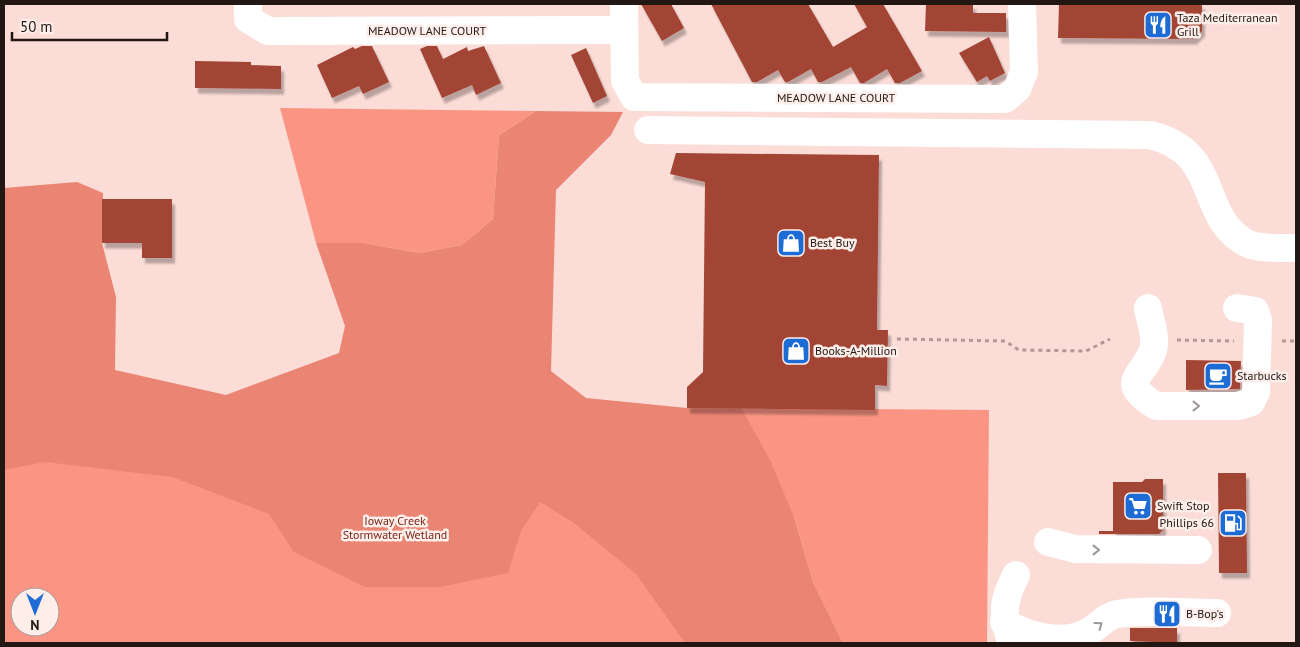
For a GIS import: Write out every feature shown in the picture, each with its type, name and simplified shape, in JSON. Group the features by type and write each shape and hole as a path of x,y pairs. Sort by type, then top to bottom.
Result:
{"street":[{"name":"MEADOW LANE COURT","path":"248,4 248,19 268,31 624,17 625,81 634,97 1005,99 1018,89 1024,72 1022,4"},
{"path":"648,130 1150,135 1166,139 1187,152 1199,168 1214,204 1228,227 1247,243 1296,248"},
{"path":"1157,324 1153,351 1136,379 1136,390 1156,406 1238,406 1251,402 1256,392 1258,320 1255,311 1236,308"},
{"path":"1048,542 1075,550 1198,550"},
{"path":"1016,575 1005,597 1008,633 1017,630 1060,639 1076,637 1089,632 1114,614 1131,612 1217,613"}],"path":[{"path":"1157,324 1241,341"},
{"path":"897,339 1005,341 1019,350 1086,351 1110,339"}],"green space":[{"path":"280,108 536,111 499,135 493,219 462,245 419,253 364,243 316,243"},
{"path":"536,111 623,112 611,135 556,190 551,371 586,398 687,408 741,408 770,460 794,517 813,582 843,643 685,643 636,574 574,523 540,502 521,531 508,573 440,587 365,587 294,552 269,514 172,477 45,462 4,470 4,188 77,182 103,193 102,243 116,297 115,370 226,395 339,353 345,326 316,243 364,243 419,253 462,245 493,219 499,135"},
{"name":"Ioway Creek Stormwater Wetland","path":"741,408 989,410 987,643 843,643 813,582 794,517 786,643 4,643 4,412 743,412"}],"building":[{"path":"641,4 671,4 684,28 662,41"},
{"path":"711,4 808,4 833,47 867,27 854,4 883,4 922,71 900,83 895,83 887,69 864,83 860,83 851,67 822,82 818,82 811,69 788,82 785,82 778,70 757,82 752,82"},
{"path":"926,4 973,4 973,13 1006,13 1006,32 925,31"},
{"path":"1059,4 1202,4 1202,31 1194,39 1058,38"},
{"path":"989,37 1005,73 990,81 987,76 977,82 959,53"},
{"path":"362,46 372,46 389,82 363,94 359,86 332,98 317,65 353,47 355,49"},
{"path":"427,46 437,46 443,59 467,47 468,51 484,46 501,83 476,95 472,85 442,98 420,49"},
{"path":"586,48 607,96 593,103 571,55"},
{"path":"195,61 251,62 251,65 281,66 281,89 195,88"},
{"path":"676,153 879,155 877,330 888,330 887,386 875,385 875,410 687,408 687,387 703,372 705,182 670,174"},
{"path":"102,199 172,199 172,258 142,258 142,243 102,243"},
{"name":"Starbucks","path":"1186,360 1241,361 1240,389 1186,390"},
{"name":"Phillips 66","path":"1218,473 1246,473 1247,573 1219,573"},
{"name":"Swift Stop","path":"1145,479 1163,479 1163,530 1159,534 1099,534 1099,531 1113,531 1113,482 1142,482"},
{"path":"1130,628 1177,628 1177,643 1130,641"}],"place":[{"name":"Taza Mediterranean Grill","path":"1158,25"},
{"name":"Best Buy","path":"791,243"},
{"name":"Books-A-Million","path":"796,351"},
{"name":"Starbucks","path":"1218,376"},
{"name":"Swift Stop","path":"1138,506"},
{"name":"Phillips 66","path":"1233,523"},
{"name":"B-Bop's","path":"1167,614"}]}
